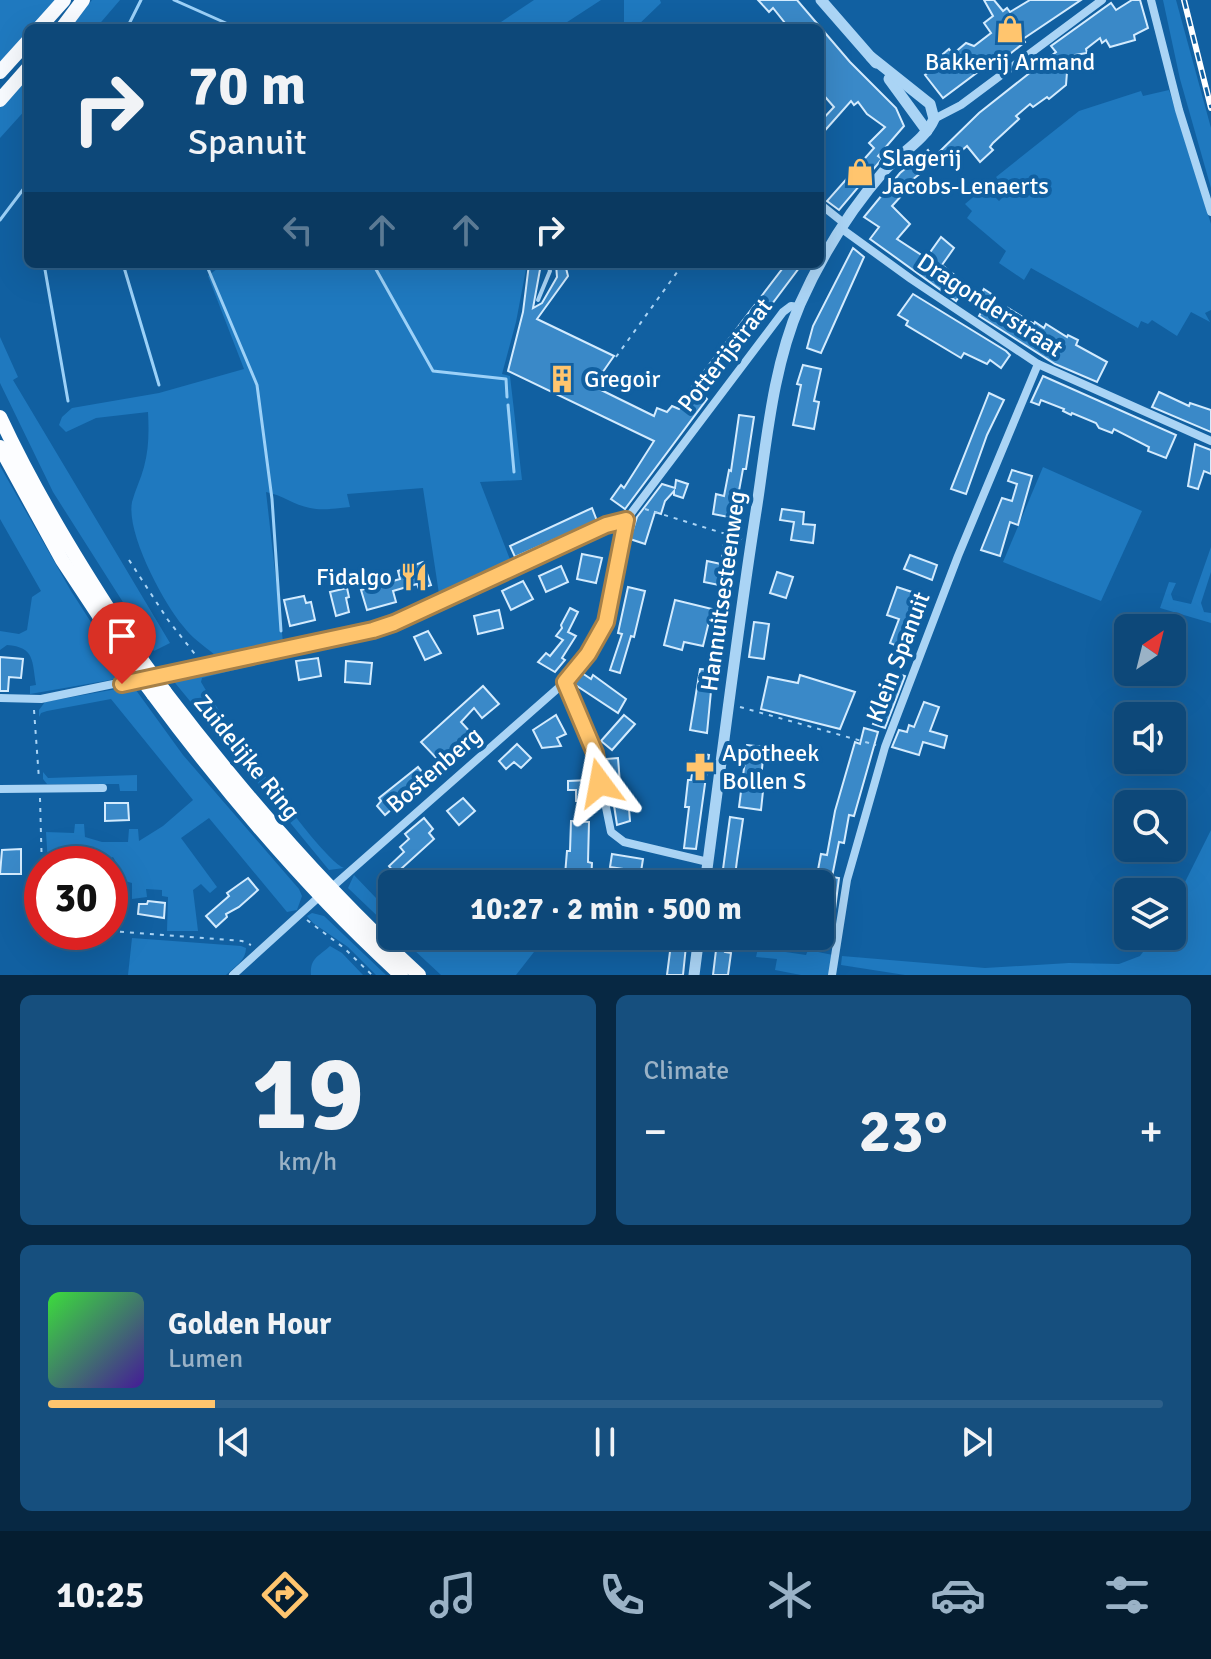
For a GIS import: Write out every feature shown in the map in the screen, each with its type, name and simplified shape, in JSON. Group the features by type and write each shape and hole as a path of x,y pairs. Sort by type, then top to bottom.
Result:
{"highway":[{"name":"Zuidelijke Ring","path":"0,417 20,459 138,664"},
{"name":"Zuidelijke Ring","path":"0,447 62,560 159,693 191,745 254,821 419,975"},
{"name":"Zuidelijke Ring","path":"326,891 401,975"}],"main road":[{"path":"43,24 64,0"},
{"path":"65,24 83,0"},
{"path":"0,72 24,45"},
{"path":"0,100 24,73"}],"street":[{"path":"821,0 871,57 927,131"},
{"path":"871,57 930,104 934,119 961,105 1102,0"},
{"path":"1151,0 1179,110 1211,212"},
{"name":"Potterijstraat","path":"824,262 854,207 886,169 927,131 934,119"},
{"name":"Dragonderstraat","path":"824,208 843,227 911,279 1038,364 1211,441"},
{"name":"Potterijstraat","path":"626,520 783,312 791,306 799,307 820,268"},
{"name":"Hannuitsesteenweg","path":"707,870 771,415 783,355 799,307"},
{"name":"Klein Spanuit","path":"832,975 847,880 885,747 986,487 1038,364"},
{"path":"0,698 41,699 383,627 606,525 626,520"},
{"name":"Bostenberg","path":"233,975 565,682 588,654 606,622 626,520"},
{"path":"565,682 595,753 611,832 624,842 708,862"},
{"path":"0,789 103,788"},
{"path":"694,975 697,950"}],"lane":[{"path":"538,300 549,268"}],"path":[{"path":"616,357 680,268"},
{"path":"636,506 737,537"},
{"path":"129,560 168,620 204,665"},
{"path":"729,704 885,747"},
{"path":"301,913 311,925 344,948 372,975"},
{"path":"128,932 242,941 259,949"}],"shaded area":[{"path":"0,0 56,0 34,24 24,24 24,35 0,62"},
{"path":"92,0 120,0 99,24 72,24"},
{"path":"534,0 601,0 564,24 498,24"},
{"path":"624,0 660,0 661,3 639,24 624,24"},
{"path":"1163,0 1176,0 1211,128 1211,188 1180,79"},
{"path":"24,80 24,111 0,138 0,107"},
{"path":"1169,90 1211,224 1211,310 1205,313 1210,322 1191,312 1177,336 1152,320 1148,324 1141,321 1138,328 1031,268 1024,280 999,263 1006,251 967,218 972,211 965,204 985,187 999,201 1008,192 996,177 1079,111 1141,91 1143,96"},
{"path":"218,268 526,268 502,374 510,376 522,480 480,482 511,562 439,594 423,488 347,494 350,507 325,509 304,507 266,492 283,642 215,655 190,634 156,584 135,531 132,502 147,453 148,412 96,418 66,432 59,425 62,417 72,408 159,393 244,369 208,276"},
{"path":"0,337 18,377 13,380 170,643 154,651 53,492 0,383"},
{"path":"0,466 71,591 123,672 116,679 30,694 30,686 36,685 27,652 7,645 0,650 0,631 19,634 27,630 32,597 41,591 0,519"},
{"path":"1043,467 1142,511 1101,601 1003,562"},
{"path":"1211,547 1211,572 1201,603 1204,612 1211,613 1211,623 1160,608 1169,582 1176,583 1171,594 1173,600 1191,604"},
{"path":"273,657 275,660 202,678 201,682 247,752 293,813 332,859 344,868 329,870 171,678"},
{"path":"133,686 183,755 299,889 302,896 297,910 287,912 209,818 181,838 217,887 210,893 201,884 193,890 198,931 167,931 168,897 162,896 162,890 146,889 147,897 132,899 132,883 128,882 128,846 47,846 46,832 74,833 75,824 84,824 85,837 102,842 128,842 129,829 138,829 139,841 163,826 193,800 111,699 47,711 39,717 39,710 45,702"},
{"path":"43,772 48,778 137,775 137,791 120,791 119,784 47,784"},
{"path":"1211,830 1211,975 905,975 841,965 842,956 985,968 1069,963 1119,964 1140,956 1144,950 1186,950 1186,880"},
{"path":"354,875 378,898 378,917 348,888"},
{"path":"312,913 324,916 386,975 376,975 348,947 313,923 307,916"},
{"path":"132,938 241,946 246,948 246,952 226,975 128,975"},
{"path":"330,946 342,953 363,975 311,975 313,961"},
{"path":"414,950 534,952 516,975 441,975"},
{"path":"758,950 806,955 808,950 833,955 830,975 801,975 775,970 777,959 756,957"}],"building":[{"path":"758,0 797,0 818,24 786,24 773,8 769,12"},
{"path":"984,0 994,0 1003,11 1007,8 1010,12 1030,0 1081,0 1023,39 1025,42 1001,61 998,57 943,98 925,75 945,58 943,54 949,49 953,54 966,43 974,46 991,33 984,23 993,16"},
{"path":"1132,0 1140,0 1148,28 1134,35 1135,40 1110,47 1106,40 1102,43 1100,38 1086,49 1087,53 1075,55 1079,60 1067,72 1066,85 1049,99 1047,97 1033,107 1030,104 1016,116 1019,119 993,143 990,147 993,150 980,162 967,146 945,165 936,155 979,113 1056,52 1051,46 1111,3 1116,10"},
{"path":"824,32 896,108 904,126 878,156 882,159 839,210 827,201 874,148 869,143 885,127 867,114 858,102 854,105 851,101 824,131 824,118 834,107 824,96"},
{"path":"928,150 936,161 912,180 914,182 892,206 910,224 897,239 926,258 941,237 954,248 942,265 967,285 956,301 870,239 879,227 864,217 900,173"},
{"path":"853,248 864,257 821,353 807,348 813,326"},
{"name":"Gregoir","path":"528,268 540,268 533,308 542,303 557,277 556,268 566,268 568,276 537,319 614,356 593,386 654,416 657,408 667,412 672,406 679,409 695,389 692,387 783,268 799,268 715,380 704,396 707,399 625,509 611,499 621,485 624,488 654,441 508,371 523,312"},
{"path":"984,289 993,295 989,301 1006,312 1008,308 1044,328 1046,324 1078,340 1076,345 1107,362 1097,382 1055,364 979,316 986,304 978,299"},
{"path":"913,294 1006,351 1010,355 1001,368 990,360 987,364 964,353 961,358 906,325 908,321 898,315"},
{"path":"803,365 821,369 814,401 819,402 814,429 793,425 801,385 797,384"},
{"path":"1043,376 1176,435 1166,458 1148,451 1149,447 1114,429 1112,433 1099,428 1096,423 1041,400 1039,405 1031,402"},
{"path":"1159,392 1189,406 1190,403 1211,410 1211,432 1152,407"},
{"path":"989,393 1004,400 987,435 966,494 951,489"},
{"path":"739,415 754,417 734,518 713,514 716,494 724,496 731,471"},
{"path":"1195,444 1211,450 1211,474 1204,471 1198,489 1188,486"},
{"path":"1012,470 1032,476 1018,525 1010,522 1000,556 981,550 1002,498 1012,501 1017,484 1008,481"},
{"path":"676,480 688,484 683,498 674,495 674,491 665,501 661,514 655,512 645,544 630,539 637,517 662,484 675,488"},
{"path":"592,508 597,521 515,557 510,546"},
{"path":"782,509 804,512 803,524 815,525 813,543 791,540 794,522 780,520"},
{"path":"725,537 738,541 729,587 704,582 707,561 721,564"},
{"path":"582,554 602,558 596,583 577,579"},
{"path":"910,555 937,565 932,580 904,569"},
{"path":"423,562 431,585 419,589 417,584 393,591 396,602 367,610 361,590 400,579 398,571"},
{"path":"561,566 568,582 546,592 539,576"},
{"path":"777,572 793,577 786,598 770,593"},
{"path":"523,581 533,599 511,610 502,591"},
{"path":"628,587 645,591 634,637 631,636 620,673 610,670 622,634 618,633"},
{"path":"897,587 918,594 904,637 909,639 904,649 890,643 899,619 887,615"},
{"path":"347,588 349,612 336,616 330,592"},
{"path":"304,596 306,603 311,602 315,620 290,626 284,600"},
{"path":"675,600 712,609 703,646 684,642 682,650 664,645"},
{"path":"570,608 578,612 568,632 576,636 562,658 565,660 555,672 538,662 546,653 550,656 563,640 556,636"},
{"path":"499,610 503,628 478,634 474,616"},
{"path":"754,622 769,624 764,659 749,657"},
{"path":"428,631 441,653 425,660 414,637"},
{"path":"0,657 23,659 21,678 9,677 8,691 0,691"},
{"path":"318,658 321,676 299,680 296,661"},
{"path":"346,661 372,663 370,684 345,682"},
{"path":"700,669 713,670 707,733 690,730"},
{"path":"582,673 591,679 593,675 626,699 618,713 574,684"},
{"path":"896,673 905,676 885,728 873,724 882,701 886,702"},
{"path":"800,675 855,692 840,729 761,709 768,677 798,683"},
{"path":"483,686 499,704 482,718 474,708 461,722 472,734 439,761 421,742"},
{"path":"924,702 939,707 930,731 947,736 944,748 923,742 919,755 892,747 899,730 907,732 909,725 914,727"},
{"path":"556,715 566,734 557,738 561,746 542,748 533,730"},
{"path":"624,715 635,724 612,750 601,741"},
{"path":"864,728 878,732 854,816 849,815 844,843 839,842 833,870 818,870 821,854 827,855 835,811 855,742 860,744"},
{"path":"517,744 531,758 521,768 514,762 506,769 499,761"},
{"path":"747,745 764,747 761,810 739,807"},
{"path":"696,752 709,755 696,849 684,848 689,807 685,807 688,780 691,780"},
{"path":"618,758 621,797 628,797 630,821 617,825 607,759"},
{"path":"418,767 427,778 385,815 377,806 381,801 379,798"},
{"path":"590,780 590,801 576,801 576,790 568,790 568,781"},
{"path":"463,798 475,811 459,825 447,811"},
{"path":"105,803 128,803 129,820 105,821"},
{"path":"730,817 743,819 736,870 723,870"},
{"path":"424,818 433,829 429,833 434,839 402,868 404,870 392,870 389,866 404,852 400,847 409,839 405,834"},
{"path":"571,821 589,822 588,862 592,863 592,870 565,870 567,851 570,851"},
{"path":"21,849 21,874 0,874 2,850"},
{"path":"612,854 643,859 641,870 610,867"},
{"path":"834,877 839,878 834,909"},
{"path":"248,878 258,890 226,914 227,917 216,927 206,916 229,896 227,893"},
{"path":"148,901 165,903 164,918 138,914 139,904 147,904"},
{"path":"670,950 686,950 683,975 667,975"},
{"path":"716,950 731,953 728,975 713,975"}],"waterway":[{"path":"129,24 141,0"},
{"path":"174,0 228,24"},
{"path":"0,220 24,188"},
{"path":"45,268 68,401"},
{"path":"124,268 159,385"},
{"path":"208,268 257,385 272,499 281,631"},
{"path":"375,268 433,371 506,379 507,397"},
{"path":"508,405 514,472"}],"railway":[{"path":"1184,0 1211,108"}],"place":[{"name":"Bakkerij Armand","path":"1010,29"},
{"name":"Slagerij Jacobs-Lenaerts","path":"860,172"},
{"name":"Gregoir","path":"562,379"},
{"name":"Fidalgo","path":"414,577"},
{"name":"Apotheek Bollen S","path":"700,767"}],"route":[{"path":"122,684 373,630 606,525 626,520 610,610 602,633 565,682 595,753 600,783"}]}
